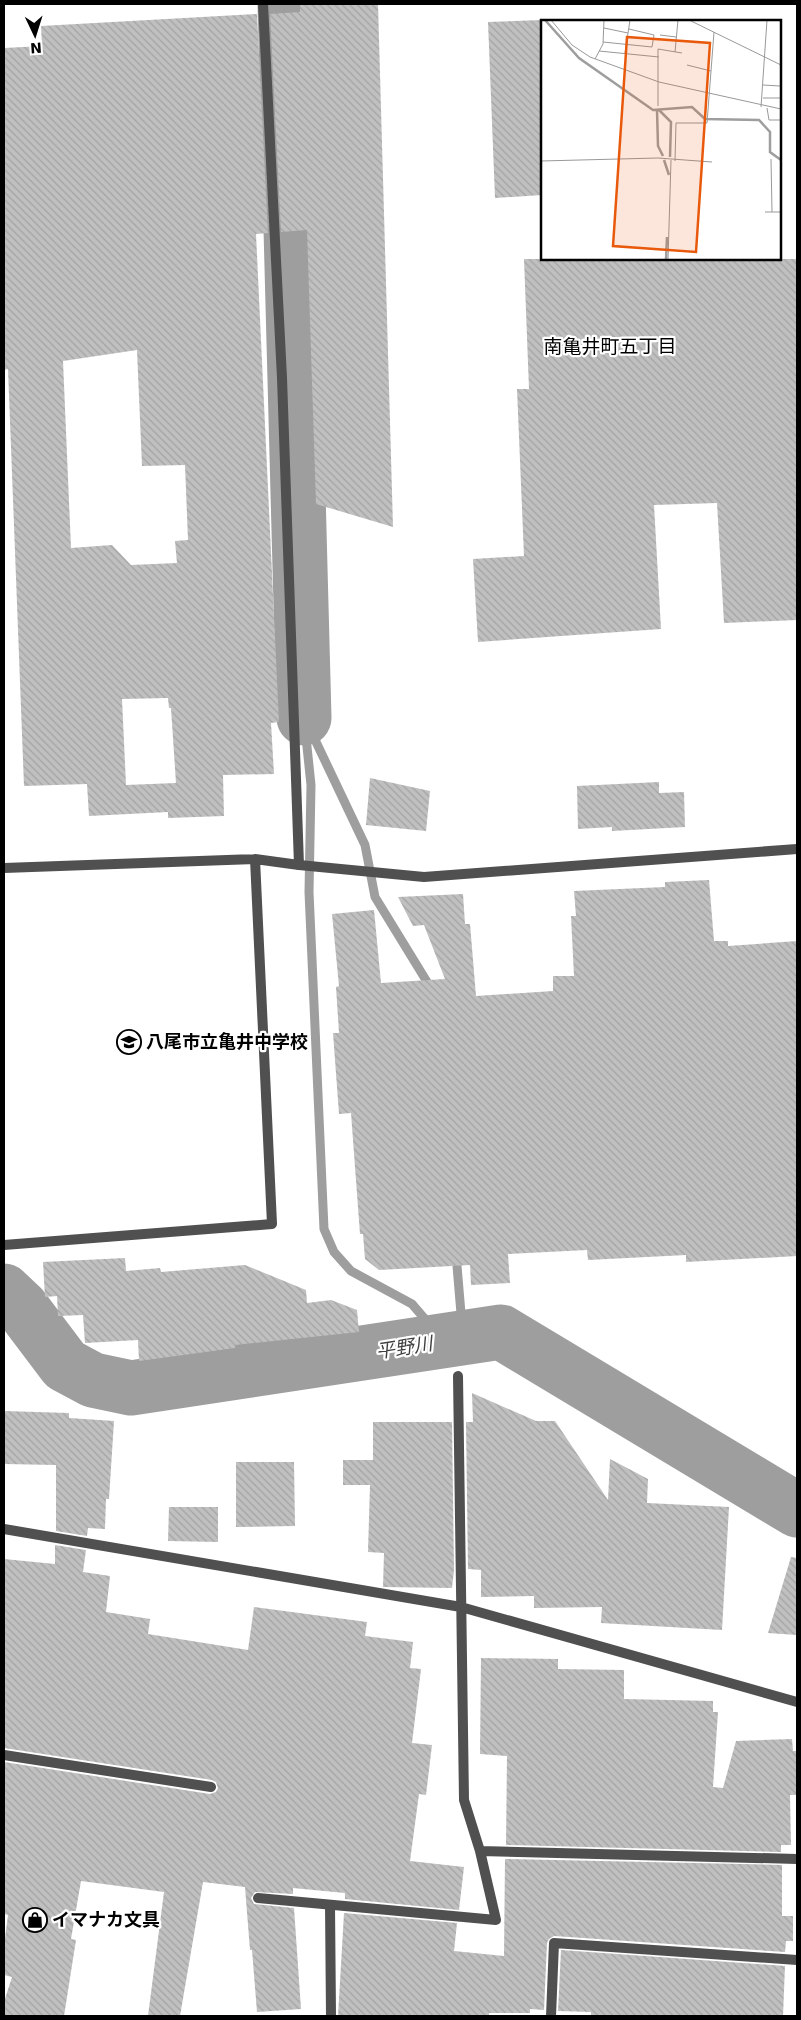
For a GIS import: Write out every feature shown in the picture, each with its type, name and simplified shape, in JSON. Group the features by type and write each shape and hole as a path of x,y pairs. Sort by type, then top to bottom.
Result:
{"street":[{"path":"263,4 282,378 299,865"},
{"path":"4,868 255,859 424,877 797,849"},
{"path":"4,1245 272,1224 255,859"},
{"path":"258,1898 496,1920 480,1851 464,1800 458,1376"},
{"path":"4,1529 461,1607 797,1702"},
{"path":"4,1755 211,1787"},
{"path":"480,1851 797,1859"},
{"path":"330,1905 331,2016"},
{"path":"550,2016 554,1943 797,1960"}],"building":[{"path":"300,4 378,4 393,527 316,504 307,230 281,232 270,14 300,12"},
{"path":"257,14 268,233 256,234 279,722 271,723 274,774 223,775 224,816 168,818 168,812 89,816 87,784 24,786 8,369 4,370 4,48 42,46 41,26","holes":["137,350 142,466 185,465 188,540 175,541 177,563 131,565 112,545 71,548 63,361","168,698 169,708 171,708 176,783 126,785 122,699"]},
{"path":"541,20 541,195 495,198 488,22"},
{"path":"524,259 797,259 797,620 724,623 717,503 654,505 661,629 478,642 473,559 524,556 517,389 529,389"},
{"path":"370,778 430,791 426,831 366,825"},
{"path":"659,782 659,793 684,792 685,827 612,831 612,827 578,829 577,786"},
{"path":"709,880 714,941 728,941 728,946 797,941 797,1256 686,1262 686,1255 588,1260 587,1250 508,1254 510,1283 471,1285 470,1265 379,1270 365,1259 363,1234 360,1234 351,1113 339,1114 333,1033 339,1033 336,987 339,986 332,914 374,910 381,983 445,979 424,925 413,926 398,897 463,894 465,924 470,924 476,996 553,991 553,976 574,976 571,916 576,916 574,891 665,887 665,882"},
{"path":"125,1258 126,1271 160,1268 161,1272 245,1265 306,1290 307,1303 331,1300 357,1310 359,1332 235,1345 235,1348 139,1361 138,1340 85,1343 83,1315 58,1316 57,1296 45,1297 43,1262"},
{"path":"472,1393 536,1421 555,1421 608,1500 610,1459 648,1479 647,1503 729,1507 722,1630 601,1623 602,1607 534,1608 534,1596 481,1597 481,1570 468,1569 466,1422 473,1422"},
{"path":"4,1411 69,1413 69,1418 114,1421 105,1529 88,1528 87,1536 56,1531 56,1465 4,1464"},
{"path":"373,1422 452,1422 454,1570 452,1588 383,1587 384,1553 368,1552 370,1485 343,1485 343,1460 373,1460"},
{"path":"236,1462 294,1462 295,1526 236,1527"},
{"path":"169,1507 218,1507 218,1542 168,1541"},
{"path":"55,1545 86,1550 83,1572 110,1576 106,1612 150,1619 148,1634 248,1650 254,1607 367,1622 365,1636 413,1642 410,1668 421,1669 412,1743 432,1745 426,1795 419,1794 410,1861 464,1867 459,1910 345,1899 345,1893 293,1888 293,1894 255,1892 251,1898 254,1904 294,1908 301,2009 257,2012 245,1887 203,1882 180,2016 148,2016 164,1892 81,1881 71,1939 76,1940 64,2016 4,2016 4,2002 12,1977 4,1975 4,1946 8,1915 4,1914 4,1762 210,1794 216,1792 218,1788 216,1782 212,1780 4,1748 4,1559 55,1564"},
{"path":"791,1557 797,1558 797,1635 768,1633"},
{"path":"481,1658 558,1659 558,1669 624,1670 624,1699 713,1701 713,1712 718,1712 713,1787 723,1788 736,1741 792,1739 793,1751 797,1751 797,1795 790,1795 791,1845 781,1845 781,1852 506,1845 507,1756 480,1754"},
{"path":"505,1859 782,1865 782,1916 793,1916 793,1941 786,1941 785,1952 554,1936 547,1943 544,2010 530,2009 530,2013 489,2013 489,2016 338,2016 344,1913 457,1923 454,1951 504,1956"},
{"path":"561,1950 785,1966 783,2016 591,2016 591,2012 558,2011"}],"waterway":[{"path":"285,4 304,718"},
{"path":"304,718 311,785 309,892 324,1229 334,1252 351,1271 412,1304 442,1339"},
{"path":"308,725 365,845 375,897 432,990"},
{"path":"456,1254 463,1337"},
{"name":"平野川","path":"4,1291 22,1308 65,1365 93,1380 131,1388 501,1332 797,1510"}],"place":[{"name":"八尾市立亀井中学校","path":"129,1042"},
{"name":"イマナカ文具","path":"35,1920"}],"district":[{"name":"南亀井町五丁目","path":"610,346"}]}
